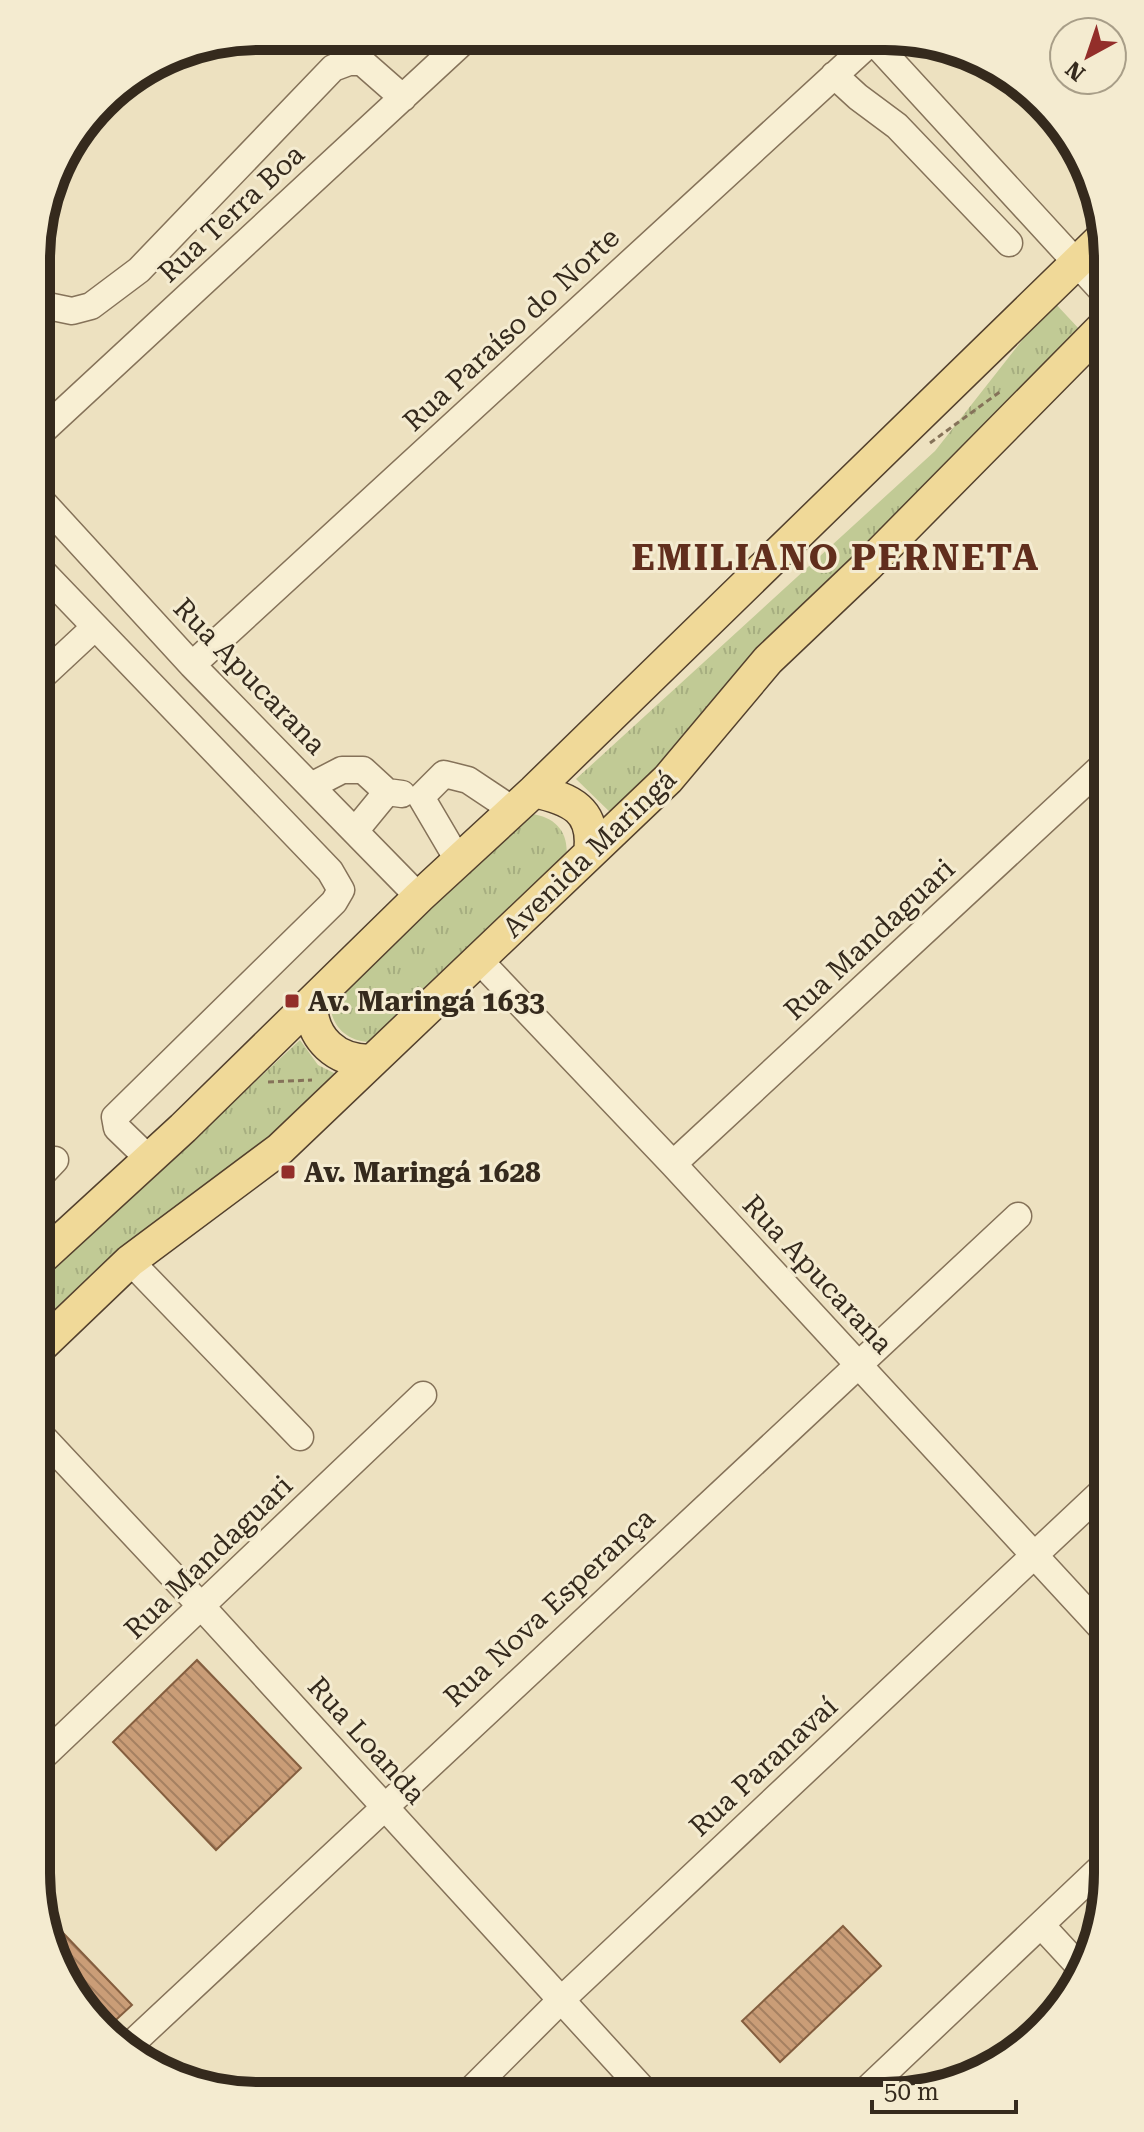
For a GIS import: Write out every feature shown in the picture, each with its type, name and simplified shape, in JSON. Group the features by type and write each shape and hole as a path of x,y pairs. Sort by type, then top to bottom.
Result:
{"main road":[{"path":"50,1250 311,1005 458,860 524,801 1094,246"},
{"name":"Avenida Maringá","path":"50,1338 130,1261 280,1149 668,779 768,660 868,565 1094,336"},
{"path":"524,801 561,797 578,807 588,821 592,837 590,853"},
{"path":"311,1005 314,1025 325,1043 340,1055 370,1061"}],"street":[{"name":"Rua Terra Boa","path":"50,424 454,50"},
{"name":"Rua Paraíso do Norte","path":"192,665 861,50"},
{"path":"881,50 1094,282"},
{"path":"50,306 72,311 91,306 139,270 333,68 349,62 362,62 403,98"},
{"path":"834,75 897,126 1009,243"},
{"name":"Rua Apucarana","path":"50,510 192,665 419,897"},
{"path":"50,580 330,871 341,890 334,902 115,1117 117,1128 149,1159"},
{"path":"50,669 95,627"},
{"path":"311,786 342,770 363,770 387,792 421,797"},
{"path":"421,797 444,774 524,801"},
{"name":"Rua Mandaguari","path":"673,1164 1094,774"},
{"path":"355,831 387,792"},
{"path":"421,797 458,860"},
{"name":"Rua Apucarana","path":"478,959 673,1164 1094,1620"},
{"name":"Rua Nova Esperança","path":"135,2041 383,1805 1018,1216"},
{"path":"130,1261 300,1437"},
{"name":"Rua Mandaguari","path":"50,1750 423,1395"},
{"name":"Rua Loanda","path":"50,1445 636,2082"},
{"name":"Rua Paranavaí","path":"479,2082 560,2001 1094,1499"},
{"path":"875,2082 1094,1874"},
{"path":"1041,1925 1074,1961"}],"green space":[{"path":"1053,301 1081,331 615,817 576,779 935,451"},
{"path":"531,814 548,819 560,828 566,842 566,860 371,1042 342,1032 331,1012 330,1003"},
{"path":"300,1040 318,1065 336,1074 269,1138 50,1320 50,1273"}],"building":[{"path":"197,1660 301,1768 216,1850 113,1742"},
{"path":"843,1926 881,1966 780,2062 742,2021"},
{"path":"58,1927 132,2005 113,2022 102,2011 72,1966"}],"place":[{"name":"Av. Maringá 1633","path":"292,1001"},
{"name":"Av. Maringá 1628","path":"288,1172"}],"district":[{"name":"EMILIANO PERNETA","path":"836,557"}]}
